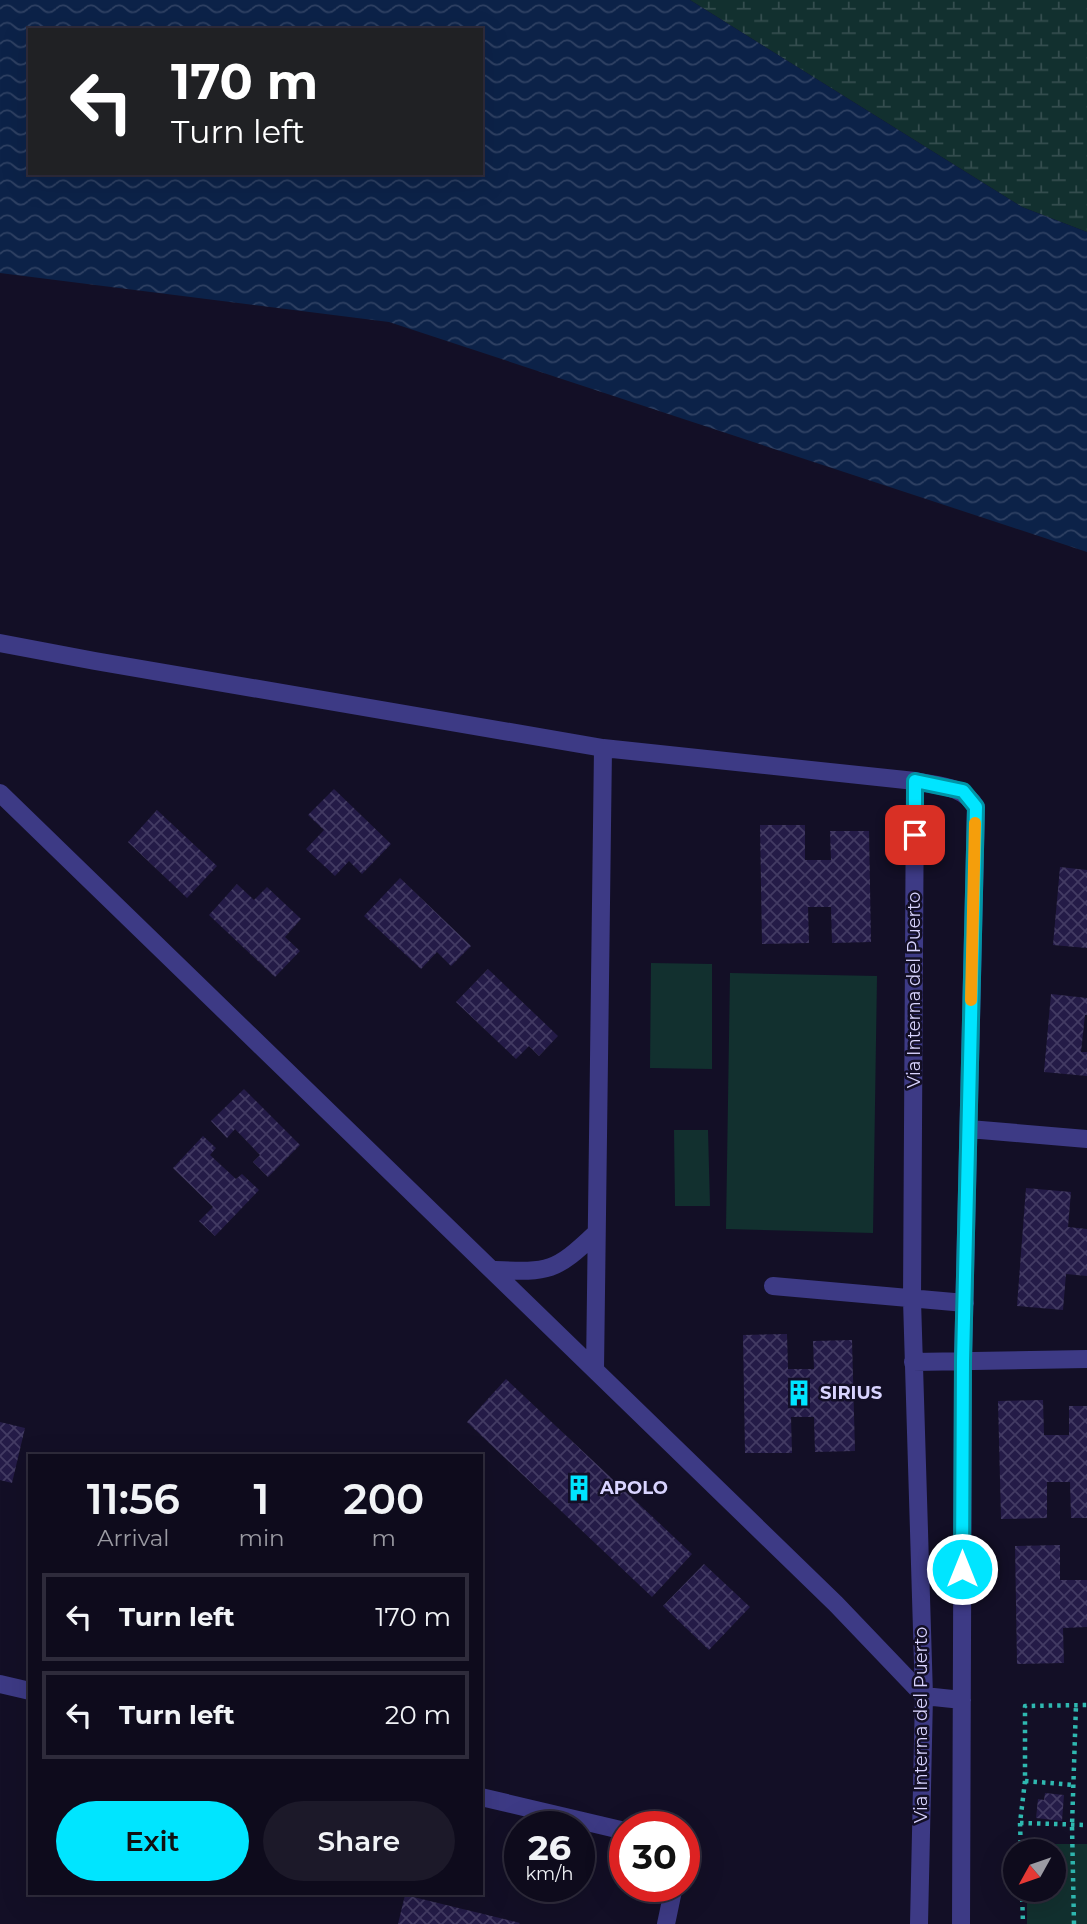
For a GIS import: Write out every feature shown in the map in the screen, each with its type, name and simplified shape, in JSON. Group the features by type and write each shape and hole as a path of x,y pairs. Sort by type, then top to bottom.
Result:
{"street":[{"path":"0,643 95,662 603,748 915,781 963,791 976,807 963,1361 961,1924"},
{"path":"595,1370 603,748"},
{"name":"Via Interna del Puerto","path":"915,781 912,1300 923,1696 919,1924"},
{"path":"0,793 836,1604 923,1696 962,1700"},
{"path":"969,1129 1087,1139"},
{"path":"492,1270 535,1272 550,1269 571,1257 596,1233"},
{"path":"773,1286 965,1303"},
{"path":"913,1362 1087,1359"},
{"path":"0,1684 28,1691"},
{"path":"483,1797 609,1827"},
{"path":"666,1924 671,1902"}],"path":[{"path":"1074,1924 1072,1826 1076,1705"},
{"path":"1021,1839 1025,1781 1025,1706 1087,1705"},
{"path":"1025,1781 1075,1785"},
{"path":"1020,1823 1087,1825"},
{"path":"1022,1902 1023,1924"}],"green space":[{"path":"690,0 1087,0 1087,232 1022,207"},
{"path":"651,963 712,964 712,1069 650,1068"},
{"path":"730,973 877,976 873,1233 726,1229"},
{"path":"674,1130 708,1130 710,1206 675,1206"},
{"path":"1066,1844 1087,1844 1087,1924 1027,1924 1027,1902 1066,1902"}],"water":[{"path":"0,0 690,0 1022,207 1087,232 1087,552 389,322 0,273"}],"building":[{"path":"334,789 391,844 362,874 349,861 335,876 306,849 324,830 308,815"},
{"path":"157,810 217,866 187,898 128,842"},
{"path":"760,825 805,825 805,860 831,860 830,831 869,831 871,942 832,943 831,907 808,907 809,943 762,944"},
{"path":"1060,867 1087,870 1087,948 1053,945"},
{"path":"400,878 471,946 451,966 437,952 421,969 364,916"},
{"path":"237,884 254,900 267,887 301,919 285,937 300,951 275,977 209,915"},
{"path":"488,969 558,1036 539,1056 529,1046 516,1059 456,1002"},
{"path":"1051,994 1087,998 1081,1052 1087,1052 1087,1076 1044,1072"},
{"path":"244,1089 300,1145 268,1177 253,1162 260,1155 235,1129 227,1138 211,1121"},
{"path":"203,1136 216,1148 210,1155 236,1179 242,1174 259,1190 215,1236 199,1221 213,1207 173,1168"},
{"path":"1026,1188 1071,1192 1068,1227 1087,1229 1087,1276 1066,1274 1063,1310 1017,1306"},
{"name":"SIRIUS","path":"787,1334 788,1369 814,1369 813,1341 852,1340 855,1451 815,1452 814,1417 791,1417 792,1453 745,1453 743,1335"},
{"name":"APOLO","path":"506,1379 692,1554 652,1597 467,1422"},
{"path":"1043,1400 1044,1435 1069,1435 1069,1406 1087,1406 1087,1518 1071,1518 1070,1482 1047,1482 1047,1518 1001,1519 998,1401"},
{"path":"0,1422 25,1428 12,1483 0,1480"},
{"path":"1060,1545 1060,1580 1087,1580 1087,1627 1063,1628 1064,1663 1017,1664 1015,1546"},
{"path":"704,1564 750,1607 709,1650 663,1606"},
{"path":"1045,1793 1064,1795 1062,1821 1036,1818 1038,1799 1044,1800"},
{"path":"405,1895 520,1923 398,1924"}],"slow traffic":[{"path":"971,1000 975,823"}],"place":[{"name":"SIRIUS","path":"799,1393"},
{"name":"APOLO","path":"579,1488"}],"route":[{"path":"915,835 915,781 963,791 976,807 963,1361 962,1569"}]}
